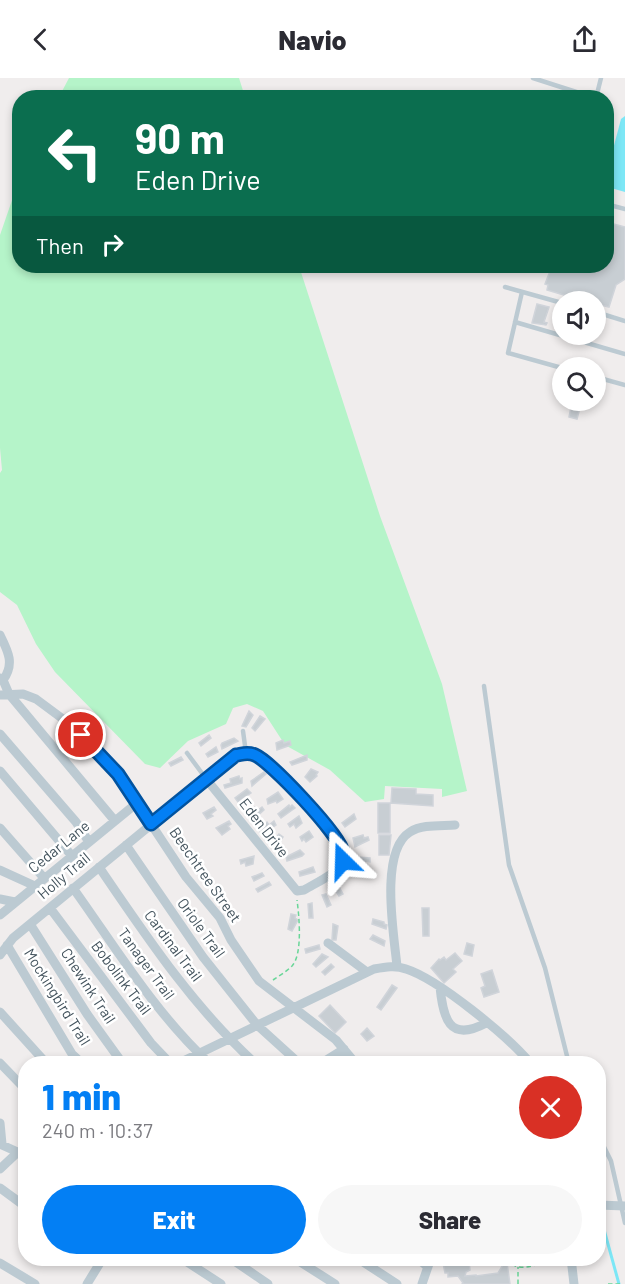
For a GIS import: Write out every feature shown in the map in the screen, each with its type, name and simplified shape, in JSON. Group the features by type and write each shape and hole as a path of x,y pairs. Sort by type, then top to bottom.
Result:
{"street":[{"path":"0,635 10,655 10,668 1,679 5,694 115,821"},
{"name":"Beechtree Street","path":"5,694 23,694 36,699 70,724 118,774 186,877 220,918 247,965 265,986 336,1040 350,1056"},
{"path":"0,734 76,822 89,842"},
{"path":"151,824 236,755 254,754 290,785 343,851 343,861 339,868 304,890 297,891"},
{"path":"0,771 72,856"},
{"name":"Eden Drive","path":"207,780 297,891"},
{"name":"Cedar Lane","path":"0,915 137,803"},
{"name":"Holly Trail","path":"0,955 7,945 30,924 151,824"},
{"path":"397,966 390,897 392,865 399,846 407,833 419,827 455,825"},
{"path":"0,828 45,878"},
{"name":"Oriole Trail","path":"126,845 203,957 257,1026 291,1056"},
{"name":"Cardinal Trail","path":"99,867 165,964 228,1039 247,1056"},
{"path":"0,870 35,886"},
{"name":"Tanager Trail","path":"73,888 183,1039 202,1056"},
{"path":"0,899 15,902"},
{"name":"Bobolink Trail","path":"50,908 150,1043 163,1056"},
{"name":"Chewink Trail","path":"30,924 87,1014 117,1056"},
{"path":"328,943 368,972"},
{"name":"Mockingbird Trail","path":"7,945 74,1056"},
{"path":"193,1056 374,969 397,966 408,969 440,987 524,1056"},
{"path":"440,987 442,1013 448,1023 464,1030 474,1029 486,1023"},
{"path":"0,1012 40,1056"},
{"path":"333,1056 344,1049"},
{"path":"0,1063 18,1082"},
{"path":"0,1123 1,1144 18,1150"},
{"path":"0,1169 18,1156"},
{"path":"0,1188 18,1201"},
{"path":"606,1205 623,1206"},
{"path":"0,1263 35,1284"},
{"path":"87,1284 98,1266"},
{"path":"193,1266 221,1284"},
{"path":"242,1266 268,1284"},
{"path":"307,1266 335,1284"},
{"path":"369,1266 397,1284"},
{"path":"422,1284 429,1266"},
{"path":"572,1266 574,1284"}],"lane":[{"path":"533,78 570,90"},
{"path":"505,287 552,300"},
{"path":"522,292 508,353 552,365"},
{"path":"606,315 625,321"},
{"path":"515,322 625,354"},
{"path":"606,380 625,385"},
{"path":"484,686 509,865 545,968 567,1056"},
{"path":"243,731 246,753"},
{"path":"187,753 207,780"},
{"path":"606,1151 611,1161 623,1206 625,1223"}],"path":[{"path":"265,986 293,965 298,948 297,891"},
{"path":"518,1284 518,1267 534,1266"},
{"path":"608,1284 620,1284"}],"green space":[{"path":"69,78 239,78 243,90 63,90"},
{"path":"12,200 12,273 301,273 380,516 442,684 467,791 442,797 442,789 385,786 384,799 365,802 330,770 285,745 263,711 247,704 233,708 226,724 188,741 160,768 145,764 55,672 36,644 17,605 0,592 0,473 2,470 0,448 0,235"}],"water":[{"path":"625,116 625,192 614,189 614,146 621,119"}],"building":[{"path":"614,224 625,227 625,279 616,285 609,307 606,306 606,291 552,292 547,290 548,285 545,284 549,273 614,273"},
{"path":"537,304 549,307 544,322 547,323 546,325 532,323"},
{"path":"570,411 579,411 577,419 569,417"},
{"path":"249,711 253,715 246,727 242,726"},
{"path":"260,716 265,719 255,731 252,728"},
{"path":"209,735 211,738 201,746 199,743"},
{"path":"234,738 238,741 222,749 222,743"},
{"path":"283,740 284,743 290,741 291,745 277,750 276,743"},
{"path":"216,747 218,752 208,757 206,754"},
{"path":"307,755 307,760 292,765 290,762"},
{"path":"181,757 183,760 171,766 169,763"},
{"path":"311,769 318,772 310,782 305,777"},
{"path":"264,772 266,774 252,786 251,781"},
{"path":"239,776 240,779 242,778 242,783 225,788 224,785 231,783 230,779"},
{"path":"392,788 416,789 416,794 433,795 433,806 391,803"},
{"path":"247,789 251,793 238,802 235,798"},
{"path":"278,792 283,799 277,803 276,801 268,804 267,799"},
{"path":"378,803 390,803 390,833 378,833"},
{"path":"289,805 295,808 281,818 278,814"},
{"path":"214,807 216,810 211,814 213,816 207,819 203,813"},
{"path":"255,807 258,810 262,807 264,810 251,819 248,812"},
{"path":"354,814 356,819 345,827 342,823"},
{"path":"299,816 302,823 296,828 294,824 290,827 288,824"},
{"path":"229,821 230,829 222,835 216,828"},
{"path":"274,821 276,825 262,835 261,827 267,822 269,825"},
{"path":"309,831 313,837 306,842 304,839 302,841 300,837"},
{"path":"279,834 283,837 278,845 273,841"},
{"path":"363,835 369,840 355,847 353,838"},
{"path":"379,835 391,835 389,855 379,855"},
{"path":"300,850 304,854 302,856 287,861 286,857"},
{"path":"254,856 253,864 246,866 245,862 241,864 240,860"},
{"path":"357,857 370,858 370,862 356,860"},
{"path":"313,867 315,872 300,876 299,872"},
{"path":"262,873 264,876 254,881 252,877"},
{"path":"269,882 271,885 258,892 256,889"},
{"path":"337,883 343,894 339,896 333,887"},
{"path":"326,894 331,905 327,907 322,895"},
{"path":"312,903 313,918 309,918 308,904"},
{"path":"422,908 429,908 429,936 423,936"},
{"path":"291,914 296,915 295,918 298,920 292,931 288,929"},
{"path":"373,919 384,922 387,925 386,929 372,924"},
{"path":"333,924 338,926 336,940 332,940"},
{"path":"373,935 385,941 384,946 370,939"},
{"path":"467,943 474,945 472,956 464,954"},
{"path":"319,945 320,949 306,953 305,949"},
{"path":"455,953 462,961 453,969 456,972 444,983 431,968 439,959 444,957 446,960"},
{"path":"322,954 328,957 316,967 313,964"},
{"path":"331,964 334,967 325,975 322,972"},
{"path":"492,970 499,992 484,997 481,988 485,986 481,974"},
{"path":"392,985 397,988 381,1010 377,1007"},
{"path":"330,1005 346,1022 335,1033 319,1016"},
{"path":"367,1028 374,1036 367,1041 361,1034"},
{"path":"444,1266 470,1266 470,1270 465,1276 476,1276 498,1273 502,1266 507,1266 510,1284 462,1284 458,1276 448,1277 448,1273 445,1273"}],"waterway":[{"path":"606,1237 619,1284"}],"route":[{"path":"81,735 118,774 151,824 211,778 236,755 254,754 290,785 316,815 338,842 343,851 343,861"}]}
